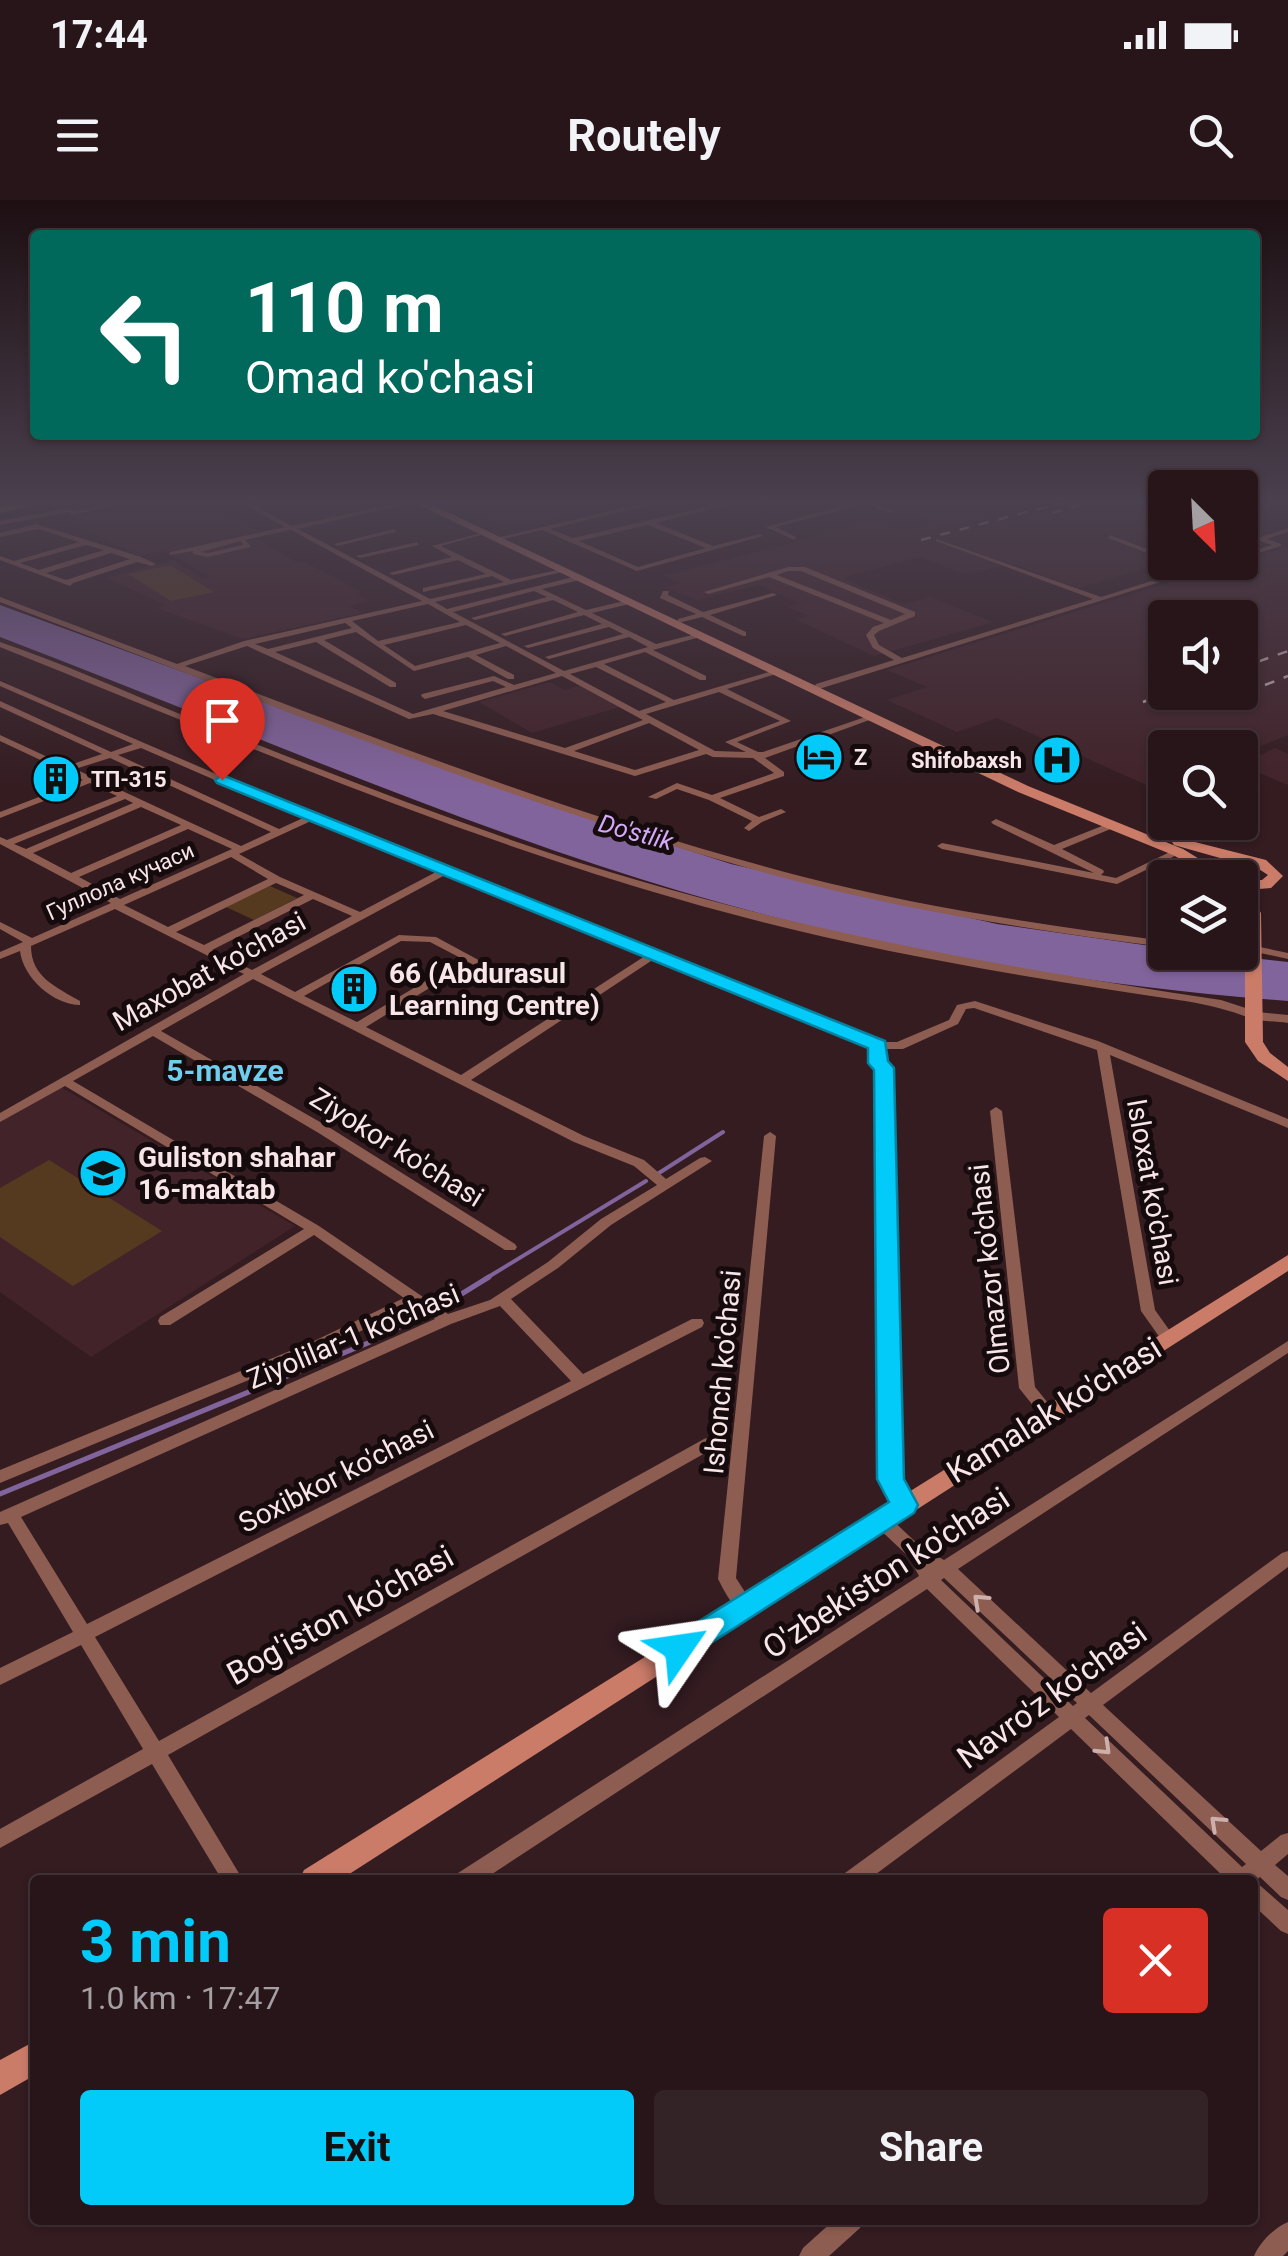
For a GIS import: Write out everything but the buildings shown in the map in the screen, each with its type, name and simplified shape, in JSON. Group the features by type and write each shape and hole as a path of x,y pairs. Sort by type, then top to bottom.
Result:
{"main road":[{"path":"618,598 871,718 1192,860"},
{"path":"632,598 1087,809 1274,871 1278,878 1258,906"},
{"path":"1234,860 1288,859"},
{"path":"1252,970 1254,1042 1264,1057 1288,1076"},
{"name":"Kamalak ko'chasi","path":"322,1875 1288,1262"},
{"path":"0,2079 30,2060"}],"street":[{"path":"423,598 571,672"},
{"path":"440,598 452,610"},
{"path":"176,666 247,644 452,598"},
{"path":"452,610 497,598"},
{"path":"377,644 553,598 704,678"},
{"path":"667,598 742,634"},
{"path":"681,620 766,598"},
{"path":"828,598 892,624"},
{"path":"870,598 913,616 876,628 870,638 876,646 902,660"},
{"path":"819,686 1103,598"},
{"path":"0,599 462,771 751,866 942,909 1148,941"},
{"path":"346,620 414,669 470,654 584,612 626,602"},
{"path":"528,646 608,625"},
{"path":"267,652 358,629"},
{"path":"549,657 629,635"},
{"path":"247,644 412,717 697,636"},
{"path":"507,638 549,657 648,721 720,756 757,756 871,718"},
{"path":"317,639 393,685"},
{"path":"0,644 437,815 686,898 834,936 1006,971 1221,1003 1288,1020"},
{"path":"470,654 525,685"},
{"path":"597,664 674,703"},
{"path":"638,714 773,672"},
{"path":"425,696 494,678 513,688"},
{"path":"0,683 311,818 878,1045 899,1046 954,1022 961,1007 975,1004 1103,1048 1288,1124"},
{"path":"712,798 782,772 729,742 788,721 720,688"},
{"path":"0,704 278,832"},
{"path":"431,710 637,773 706,751"},
{"path":"566,751 648,721"},
{"path":"0,739 189,825 276,879 360,916"},
{"path":"66,769 140,744"},
{"path":"165,780 193,767"},
{"path":"0,815 90,780"},
{"path":"653,797 676,786 759,820"},
{"path":"221,806 251,792"},
{"path":"3,842 125,796"},
{"path":"26,854 142,804"},
{"path":"749,828 780,812"},
{"name":"Гуллола кучаси","path":"0,956 311,818"},
{"path":"996,822 1117,882"},
{"path":"70,877 189,825"},
{"path":"1054,849 1110,826"},
{"path":"3,842 294,997 579,1138 638,1163 666,1186"},
{"path":"942,846 1117,882 1178,852"},
{"name":"Maxobat ko'chasi","path":"0,1118 251,975 445,871"},
{"path":"168,931 276,879"},
{"path":"205,949 311,896"},
{"path":"0,924 29,944 24,958 38,982 76,1003"},
{"path":"294,997 398,938 432,939 478,963"},
{"path":"1258,953 1288,956"},
{"path":"462,1080 653,955"},
{"path":"356,1028 458,966"},
{"name":"Ziyokor ko'chasi","path":"152,1031 322,1129 510,1247"},
{"path":"878,1045 878,1063 884,1068 890,1479 904,1505"},
{"name":"Isloxat ko'chasi","path":"1103,1048 1148,1310 1168,1338"},
{"path":"66,1082 314,1229 446,1320"},
{"name":"Olmazor ko'chasi","path":"996,1110 1028,1388 1048,1414"},
{"name":"Ishonch ko'chasi","path":"746,1606 727,1579 770,1136"},
{"name":"Ziyolilar-1 ko'chasi","path":"6,1517 446,1320 502,1299 553,1265 606,1222 705,1161"},
{"path":"166,1321 314,1229"},
{"path":"0,1477 319,1345 416,1298"},
{"path":"502,1299 581,1382"},
{"name":"Soxibkor ko'chasi","path":"0,1678 697,1323"},
{"name":"O'zbekiston ko'chasi","path":"473,1875 1288,1346"},
{"name":"Bog'iston ko'chasi","path":"0,1840 710,1443"},
{"path":"6,1517 84,1635 229,1875"},
{"path":"882,1520 916,1553 947,1570 1288,1890"},
{"path":"916,1553 930,1581 1236,1875"},
{"name":"Navro'z ko'chasi","path":"859,1875 1288,1558"},
{"path":"1248,1875 1288,1842"},
{"path":"1258,1896 1288,1924"},
{"path":"811,2256 846,2225"},
{"path":"1266,2256 1288,2234"}],"shaded area":[{"path":"150,598 369,601 350,606 363,613 243,639 156,608 166,605"},
{"path":"788,598 889,598 903,604 932,598 993,622 874,656 797,620 808,616 788,607 799,603"},
{"path":"1120,598 1288,598 1288,735 1258,747 1258,730 1148,730 1148,786 997,718 957,732 887,700 927,687 887,670"},
{"path":"0,605 541,803 731,864 997,924 1148,946 1148,970 1258,970 1258,959 1288,962 1288,1001 1027,970 853,936 683,892 449,813 0,637"},
{"path":"550,682 565,690 581,685 620,707 532,733 479,702"},
{"path":"1275,748 1288,754 1288,785 1258,772 1258,756"},
{"path":"270,886 297,898 254,920 226,907"},
{"name":"Guliston shahar 16-maktab","path":"61,1087 295,1226 91,1357 0,1292 0,1121"},
{"path":"49,1160 162,1231 73,1286 0,1237 0,1188"}],"waterway":[{"path":"659,1173 723,1132"},
{"path":"485,1279 646,1181"},
{"path":"442,1306 489,1277"},
{"path":"0,1494 368,1343 425,1314"}],"railway":[{"path":"1258,662 1288,651"},
{"path":"1265,685 1288,676"},
{"path":"1143,702 1148,700"}],"place":[{"name":"Z","path":"819,757"},
{"name":"Shifobaxsh","path":"1057,760"},
{"name":"ТП-315","path":"56,779"},
{"name":"66 (Abdurasul Learning Centre)","path":"354,989"},
{"name":"Guliston shahar 16-maktab","path":"103,1173"}],"district":[{"name":"5-mavze","path":"225,1071"}],"route":[{"path":"222,780 878,1045 878,1063 884,1068 890,1479 904,1505 679,1648"}],"water label":[{"name":"Do'stlik","path":"636,832"}]}
